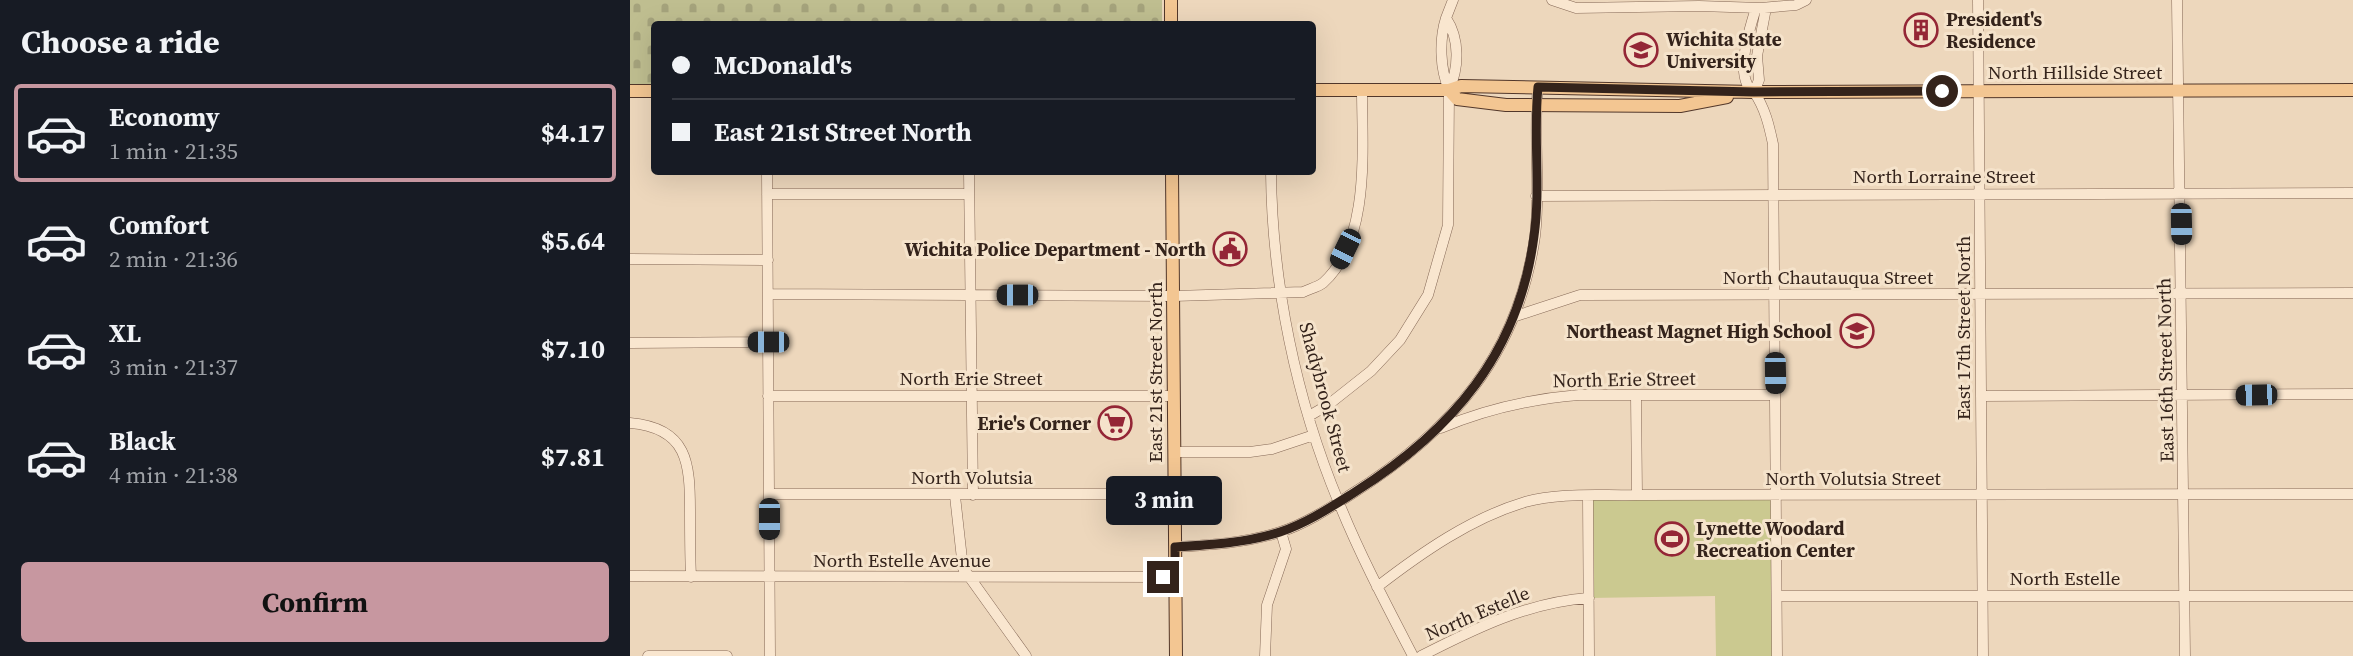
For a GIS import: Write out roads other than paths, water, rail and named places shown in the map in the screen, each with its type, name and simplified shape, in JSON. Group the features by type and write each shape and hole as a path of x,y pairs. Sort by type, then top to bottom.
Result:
{"main road":[{"path":"1171,0 1171,21"},
{"name":"North Hillside Street","path":"1316,90 1449,90 1461,86 1754,92 2353,90"},
{"name":"North Hillside Street","path":"1449,90 1457,99 1506,105 1680,106 1754,92"},
{"path":"630,91 651,91"},
{"name":"East 21st Street North","path":"1172,175 1176,656"}],"street":[{"path":"1309,416 1328,405 1371,371 1400,340 1428,295 1448,225 1449,90 1456,76 1456,44 1453,28 1446,18 1453,0"},
{"path":"1552,0 1576,8 1796,5 1806,0"},
{"name":"East 17th Street North","path":"1978,0 1983,656"},
{"name":"East 16th Street North","path":"2177,0 2185,656"},
{"path":"1761,6 1757,56 1759,80 1754,92 1767,116 1773,144 1777,656"},
{"path":"1175,547 1229,544 1281,532 1374,481 1437,430 1460,407 1483,376 1516,316 1535,236 1538,87"},
{"path":"768,294 1174,296 1303,292 1322,284 1338,264 1352,235 1362,197 1362,90"},
{"path":"767,175 769,656"},
{"path":"969,175 973,495"},
{"name":"Shadybrook Street","path":"1271,175 1271,208 1282,293 1293,354 1314,435 1339,502 1377,587 1413,656"},
{"name":"North Lorraine Street","path":"1536,196 2353,193"},
{"path":"767,194 970,194"},
{"path":"630,259 768,260"},
{"name":"North Chautauqua Street","path":"1516,316 1580,296 2353,293"},
{"path":"630,342 768,342"},
{"path":"1981,396 2353,394"},
{"name":"North Erie Street","path":"1437,430 1472,415 1510,404 1579,395 1775,395"},
{"name":"North Erie Street","path":"768,396 1174,396"},
{"path":"1636,396 1637,495"},
{"path":"630,423 646,424 663,431 678,444 688,464 691,577"},
{"path":"1174,452 1250,452 1272,449 1314,435"},
{"name":"North Volutsia","path":"769,494 1175,494"},
{"name":"North Volutsia Street","path":"1377,587 1433,547 1485,517 1525,502 1551,498 1637,495 2353,494"},
{"path":"955,496 963,568 1026,656"},
{"path":"1588,496 1589,656"},
{"path":"1265,656 1267,605 1286,549 1281,532"},
{"name":"North Estelle Avenue","path":"630,576 1175,577"},
{"name":"North Estelle","path":"1777,596 2353,596"},
{"name":"North Estelle","path":"1420,656 1483,625 1517,612 1564,600 1589,598"},
{"path":"648,656 727,656"}],"place":[{"name":"President's Residence","path":"1921,30"},
{"name":"Wichita State University","path":"1641,50"},
{"name":"Wichita Police Department - North","path":"1230,249"},
{"name":"Northeast Magnet High School","path":"1857,331"},
{"name":"Erie's Corner","path":"1115,423"},
{"name":"Lynette Woodard Recreation Center","path":"1672,539"}]}
